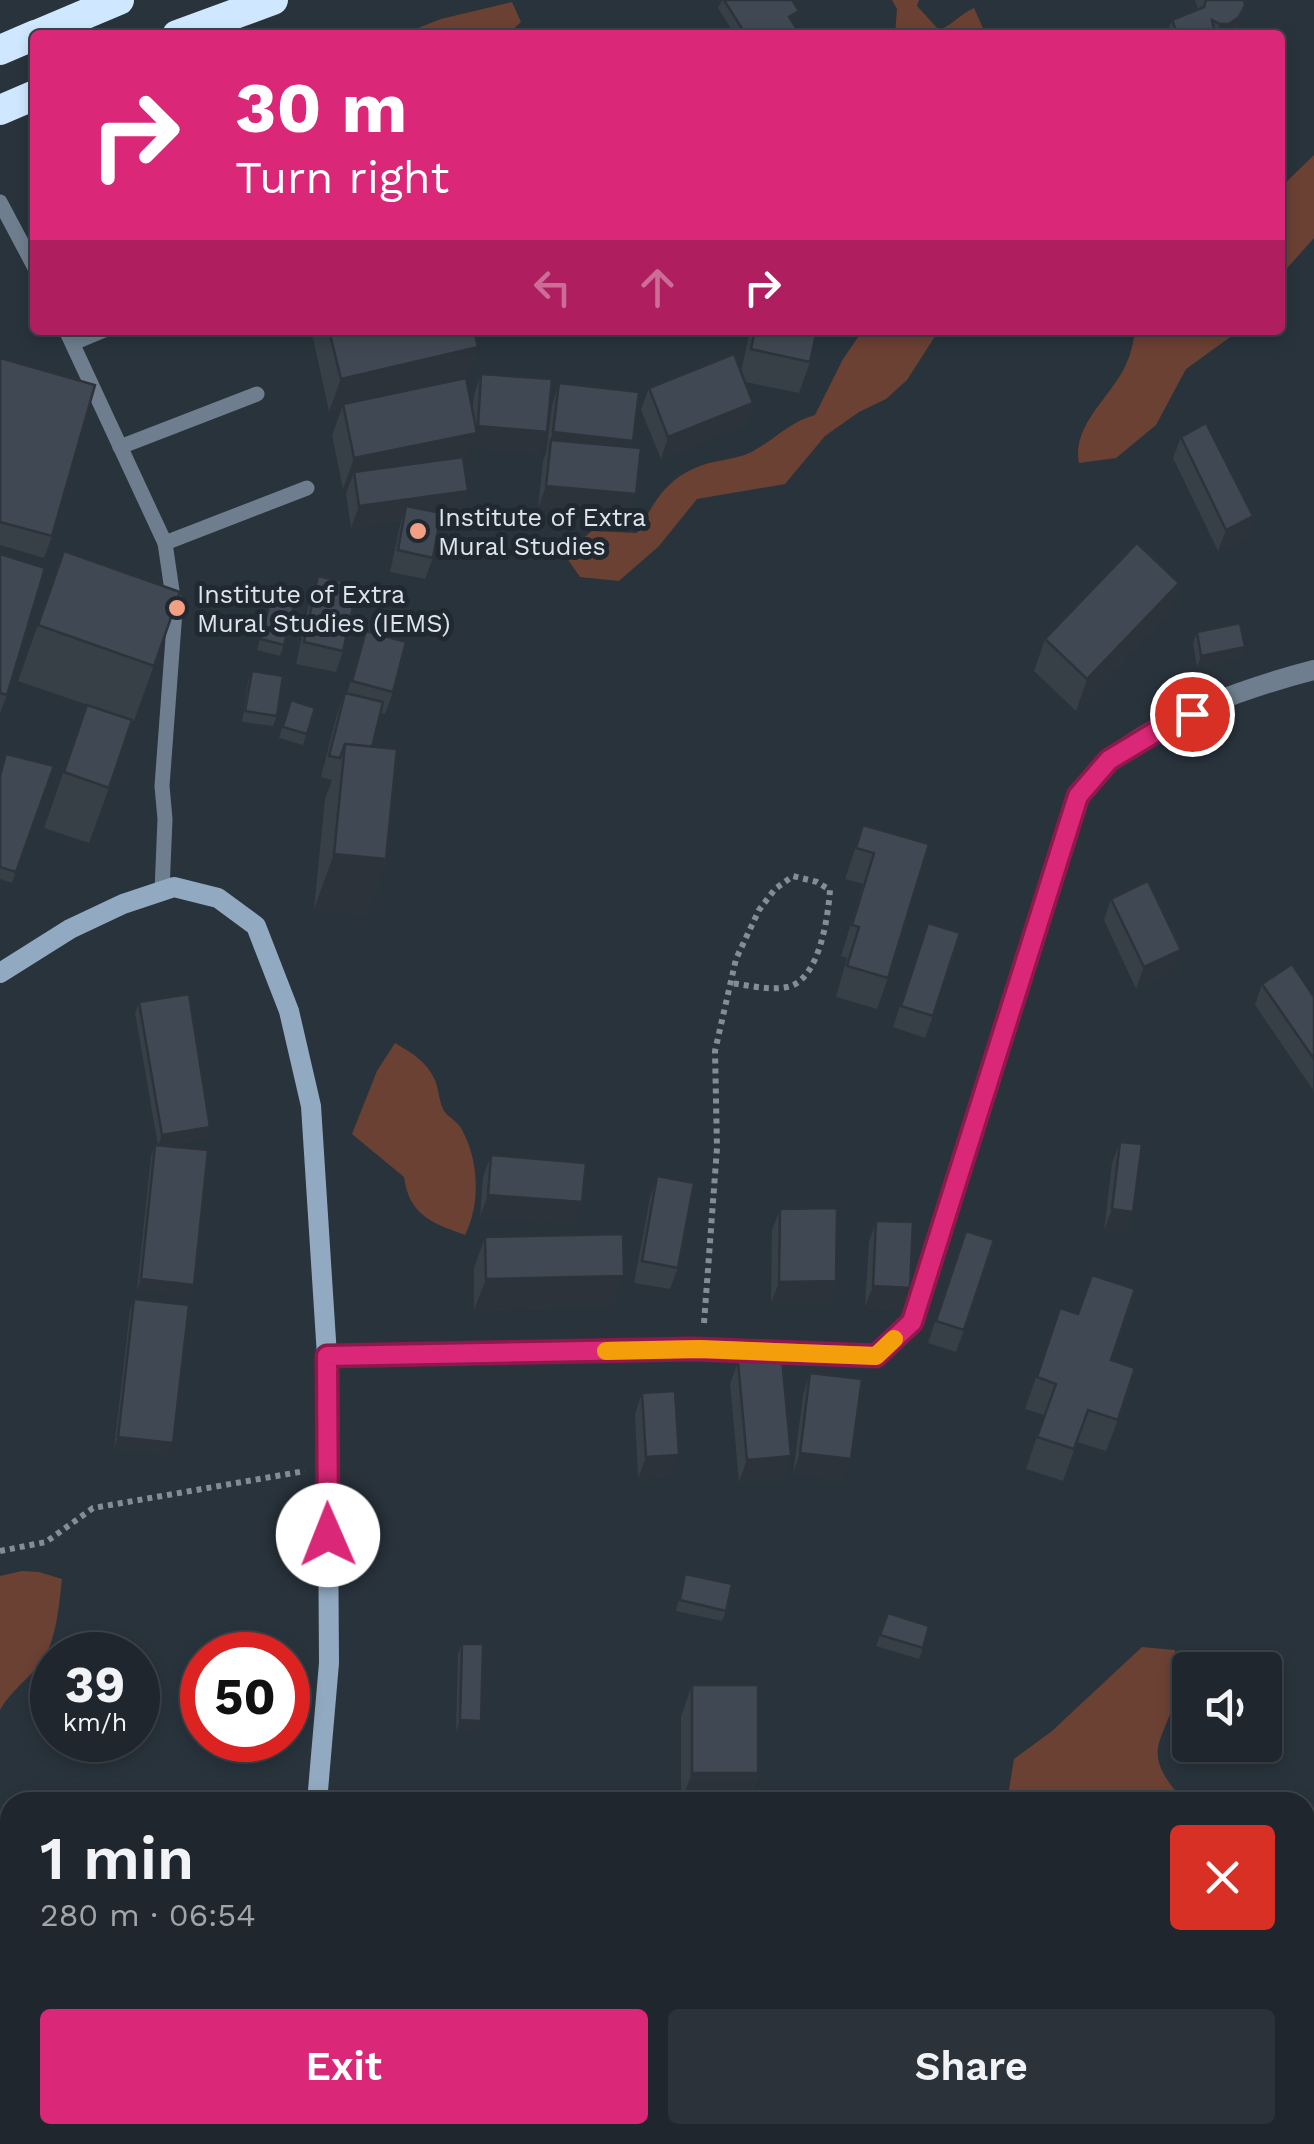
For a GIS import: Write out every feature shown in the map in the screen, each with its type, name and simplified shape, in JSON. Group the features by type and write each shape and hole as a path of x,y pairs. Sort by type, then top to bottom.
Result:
{"highway":[{"path":"48,30 120,0"},
{"path":"191,30 273,0"},
{"path":"0,50 30,38"},
{"path":"0,110 30,97"}],"main road":[{"path":"0,973 70,929 174,887 218,898 256,926 289,1011 311,1106 327,1356 329,1664 318,1792"}],"street":[{"path":"327,1356 700,1349 876,1356 912,1322 1078,796 1109,760 1162,728 1251,686 1314,670"}],"lane":[{"path":"0,202 29,242"},
{"path":"69,337 165,543 175,611 162,786 162,891"},
{"path":"120,446 257,394"},
{"path":"165,543 307,488"}],"path":[{"path":"700,1349 718,1148 715,1051 730,983 736,959 758,910 775,889 793,876 830,890 817,954 802,981 786,988 730,983"},
{"path":"0,1551 46,1542 93,1508 326,1467"}],"shaded area":[{"path":"892,0 919,0 917,6 939,30 895,30 897,9"},
{"path":"512,2 521,22 512,30 413,30"},
{"path":"974,8 984,30 939,30 949,25"},
{"path":"1314,155 1314,238 1285,273 1285,183"},
{"path":"860,335 936,335 907,380 886,399 825,436 785,484 697,499 659,546 619,581 580,577 564,554 592,531 637,533 662,493 678,478 706,464 747,454 796,422 815,415"},
{"path":"1135,335 1233,335 1186,369 1156,425 1116,458 1079,463 1081,435 1130,354"},
{"path":"395,1043 428,1068 444,1111 467,1140 476,1196 465,1235 424,1216 411,1200 404,1177 352,1134 377,1071"},
{"path":"22,1571 62,1579 53,1632 30,1632 30,1674 0,1710 0,1576"},
{"path":"1142,1647 1175,1650 1172,1708 1161,1736 1158,1758 1177,1792 1009,1792 1014,1759 1052,1731"}],"building":[{"path":"724,0 792,0 799,11 789,17 798,30 743,30"},
{"path":"1206,0 1244,0 1245,5 1239,17 1229,24 1212,20 1214,30 1176,30 1172,20 1204,7"},
{"path":"330,335 475,335 478,347 341,379"},
{"path":"754,335 816,335 810,362 751,349"},
{"path":"734,354 753,403 668,437 649,388"},
{"path":"0,358 95,385 52,536 0,522"},
{"path":"481,374 552,379 547,432 478,426"},
{"path":"466,378 477,433 354,458 343,404"},
{"path":"559,383 639,392 633,441 553,432"},
{"path":"1206,423 1253,516 1226,530 1181,437"},
{"path":"551,440 641,448 636,494 546,486"},
{"path":"463,457 468,491 359,506 354,472"},
{"path":"406,506 441,513 433,558 398,550"},
{"path":"1137,543 1179,583 1087,679 1045,639"},
{"path":"64,551 180,592 154,666 38,625"},
{"path":"0,554 45,568 7,695 0,693"},
{"path":"318,576 358,585 343,651 304,642"},
{"path":"273,590 296,596 284,645 261,639"},
{"path":"1240,623 1245,647 1201,656 1197,632"},
{"path":"366,631 406,642 393,692 352,681"},
{"path":"252,671 283,676 277,716 245,711"},
{"path":"345,693 383,702 372,747 345,744 340,758 329,756"},
{"path":"291,700 315,708 307,734 283,727"},
{"path":"87,705 132,720 109,788 64,772"},
{"path":"345,744 397,749 386,859 334,854"},
{"path":"6,754 54,766 16,872 0,867 0,776"},
{"path":"863,825 929,844 888,978 847,966 859,927 852,925 874,853 856,848"},
{"path":"1148,881 1181,950 1144,967 1111,899"},
{"path":"928,923 960,933 933,1016 901,1006"},
{"path":"1292,964 1314,997 1314,1059 1262,984"},
{"path":"189,994 210,1127 162,1135 139,1002"},
{"path":"1120,1142 1142,1144 1133,1212 1112,1209"},
{"path":"155,1145 208,1150 194,1285 141,1279"},
{"path":"491,1155 586,1163 582,1202 488,1195"},
{"path":"657,1176 694,1183 678,1268 642,1261"},
{"path":"837,1208 836,1281 779,1282 780,1209"},
{"path":"876,1221 913,1222 910,1288 873,1286"},
{"path":"966,1231 994,1240 964,1330 936,1321"},
{"path":"623,1234 624,1276 486,1279 485,1237"},
{"path":"1092,1275 1135,1289 1111,1360 1135,1368 1118,1420 1088,1410 1074,1449 1037,1437 1056,1384 1037,1377 1060,1308 1078,1314"},
{"path":"134,1299 189,1305 173,1443 118,1437"},
{"path":"782,1358 791,1456 747,1460 738,1362"},
{"path":"810,1373 862,1379 851,1459 800,1453"},
{"path":"675,1391 679,1455 646,1457 642,1393"},
{"path":"685,1574 732,1584 726,1611 680,1600"},
{"path":"888,1613 929,1626 923,1648 880,1635"},
{"path":"462,1644 483,1644 481,1721 460,1720"},
{"path":"692,1685 758,1685 758,1773 692,1773"}],"slow traffic":[{"path":"606,1351 700,1349 876,1356 894,1339"}],"place":[{"name":"Institute of Extra Mural Studies","path":"418,531"},
{"name":"Institute of Extra Mural Studies (IEMS)","path":"177,608"}],"route":[{"path":"328,1535 327,1356 694,1349 876,1356 912,1322 1078,796 1109,760 1192,714"}]}
